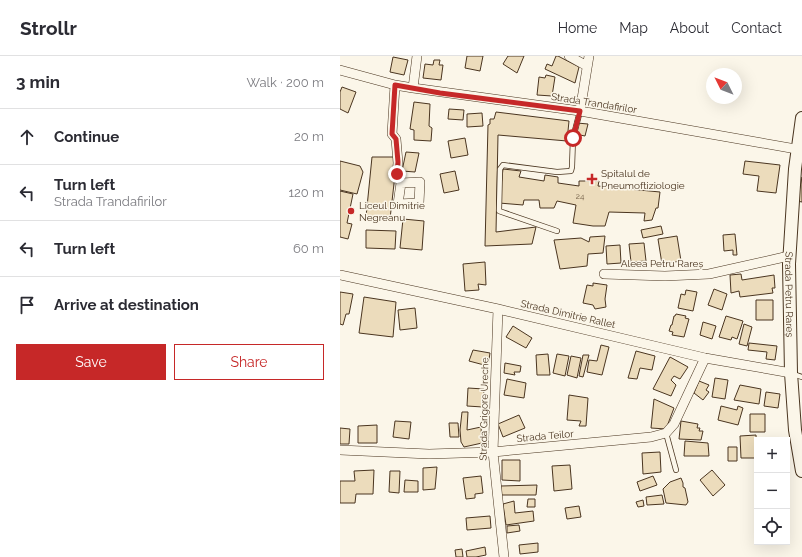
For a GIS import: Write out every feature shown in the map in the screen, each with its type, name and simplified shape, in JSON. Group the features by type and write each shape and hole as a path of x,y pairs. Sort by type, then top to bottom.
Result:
{"street":[{"path":"413,88 417,56"},
{"path":"569,56 587,66"},
{"path":"580,111 588,56"},
{"name":"Strada Trandafirilor","path":"340,70 395,85 580,111 800,150"},
{"path":"395,85 392,134 396,139 398,162 397,174 401,183"},
{"name":"Strada Petru Rareș","path":"802,118 790,256 797,375 795,430 802,471"},
{"name":"Aleea Petru Rareș","path":"604,274 665,276 710,274 790,256"},
{"name":"Strada Dimitrie Rallet","path":"340,275 498,309 705,358 797,375"},
{"name":"Strada Grigore Ureche","path":"498,309 493,452 504,557"},
{"path":"666,433 674,424 705,358"},
{"name":"Strada Teilor","path":"340,450 429,454 493,452 651,437 666,433"}],"lane":[{"path":"557,231 499,211 500,169 503,165 557,172 571,171 573,138 580,111"},
{"path":"666,433 676,470"}],"building":[{"path":"467,56 483,56 480,71 465,68"},
{"path":"508,56 524,56 517,73 503,64"},
{"path":"556,56 579,67 575,83 545,69 547,64 552,66"},
{"path":"393,57 408,60 404,75 390,72"},
{"path":"434,60 440,60 439,65 443,65 441,80 423,78 425,64 433,65"},
{"path":"546,75 555,77 552,96 537,95 539,77 545,78"},
{"path":"342,87 356,92 348,113 340,109 340,92"},
{"path":"414,102 430,104 429,126 432,128 431,141 414,140 414,130 410,129"},
{"path":"449,109 464,110 463,120 448,119"},
{"path":"496,112 569,121 567,141 498,135 496,232 536,227 532,244 485,246 488,125 490,124 490,119 494,119"},
{"path":"482,113 483,126 467,127 467,114"},
{"path":"577,123 588,124 585,136 575,134"},
{"path":"465,138 468,155 451,158 448,141"},
{"path":"406,152 419,153 415,172 402,171"},
{"path":"372,157 397,157 390,219 366,217"},
{"path":"340,161 360,166 363,172 357,194 340,190"},
{"path":"745,161 780,165 776,193 757,191 759,176 743,174"},
{"path":"503,169 521,171 519,177 544,181 545,175 558,177 558,183 579,186 579,181 599,181 598,186 660,192 658,208 656,208 652,220 644,221 645,213 609,212 605,226 573,223 576,205 557,201 554,208 540,208 539,200 524,200 523,205 499,203"},
{"path":"455,171 459,190 444,193 440,174"},
{"path":"802,177 802,202 797,201"},
{"name":"Liceul Dimitrie Negreanu","path":"340,191 353,194 347,223 352,224 348,239 340,237"},
{"path":"403,219 424,221 422,250 400,248"},
{"path":"661,226 663,234 643,238 641,230"},
{"path":"366,230 396,231 395,249 366,248"},
{"path":"735,234 737,255 733,255 733,250 724,251 723,235"},
{"path":"605,236 603,253 588,254 587,266 560,269 554,240 581,238 589,242 590,237"},
{"path":"677,236 681,261 662,264 658,239"},
{"path":"644,243 646,261 631,262 629,244"},
{"path":"620,245 621,263 607,264 606,246"},
{"path":"485,262 486,285 478,284 479,290 465,291 463,264"},
{"path":"741,274 742,280 774,275 775,288 772,288 773,293 740,297 739,291 731,293 730,275"},
{"path":"593,283 607,285 605,299 606,307 595,309 593,305 583,303 587,285 593,286"},
{"path":"714,289 727,294 722,310 708,305"},
{"path":"686,290 697,292 693,311 678,308 681,294 685,295"},
{"path":"340,292 353,294 349,314 346,314 343,325 340,324"},
{"path":"364,297 396,302 393,337 359,333"},
{"path":"756,300 773,300 773,320 756,320"},
{"path":"415,308 417,328 400,330 398,310"},
{"path":"676,314 686,316 685,318 689,319 684,337 672,335 673,332 669,331"},
{"path":"726,316 743,321 737,339 732,337 731,340 719,337"},
{"path":"703,322 716,326 712,339 700,335"},
{"path":"744,324 752,327 747,346 739,344"},
{"path":"513,326 532,338 526,348 506,337"},
{"path":"749,343 777,346 775,360 766,359 767,352 748,350"},
{"path":"601,345 609,347 602,375 587,372 589,360 597,361"},
{"path":"473,350 490,353 488,366 469,361"},
{"path":"636,351 655,356 652,370 640,368 637,379 628,378"},
{"path":"548,354 550,375 537,375 536,355"},
{"path":"557,354 569,356 565,376 553,373"},
{"path":"583,355 589,355 583,377 579,376"},
{"path":"571,356 581,358 577,378 567,375"},
{"path":"670,357 688,367 680,379 674,376 671,380 676,385 671,396 653,389"},
{"path":"505,363 521,366 520,372 514,372 515,375 504,373"},
{"path":"715,378 728,380 725,399 712,397"},
{"path":"507,379 526,383 524,398 504,395"},
{"path":"699,381 709,385 706,390 709,392 703,400 694,393"},
{"path":"740,385 761,389 759,404 734,400"},
{"path":"468,388 484,389 483,407 467,406"},
{"path":"766,392 780,394 778,408 764,406"},
{"path":"569,395 588,398 586,426 579,426 581,421 567,420"},
{"path":"654,399 674,408 666,429 651,428"},
{"path":"721,406 737,410 738,406 743,408 738,425 718,420"},
{"path":"462,412 468,412 467,430 481,427 482,443 464,447 461,442 460,430"},
{"path":"750,414 765,414 765,432 750,432"},
{"path":"519,415 525,428 503,437 498,424"},
{"path":"395,421 411,422 409,439 393,437"},
{"path":"681,421 698,424 697,428 700,428 699,431 703,431 701,440 679,439"},
{"path":"449,423 458,423 459,437 450,437"},
{"path":"377,425 377,443 358,443 358,426"},
{"path":"340,428 350,429 349,444 340,444"},
{"path":"756,435 756,437 754,437 754,458 741,458 740,436"},
{"path":"685,441 708,443 709,456 684,456"},
{"path":"728,447 737,447 737,461 728,461"},
{"path":"660,452 661,472 643,474 642,453"},
{"path":"502,460 520,460 520,481 502,480"},
{"path":"570,465 572,489 554,491 552,466"},
{"path":"437,467 435,489 423,490 423,468"},
{"path":"374,470 373,494 356,494 355,503 340,503 340,481 355,481 354,471"},
{"path":"712,470 725,485 713,496 700,480"},
{"path":"390,471 400,471 399,493 389,492"},
{"path":"481,476 483,493 475,494 475,498 466,499 463,478"},
{"path":"653,476 657,485 640,491 637,482"},
{"path":"681,478 688,502 686,505 666,503 663,489 670,482"},
{"path":"405,480 418,481 418,492 404,492"},
{"path":"537,485 536,495 501,495 501,486"},
{"path":"662,495 664,504 647,505 646,497"},
{"path":"528,499 535,499 535,507 527,507"},
{"path":"643,500 644,506 638,507 636,502"},
{"path":"514,501 515,513 533,511 534,521 506,525 503,504"},
{"path":"579,506 581,517 567,519 565,508"},
{"path":"490,516 491,528 467,530 466,518"},
{"path":"519,525 520,531 507,533 507,526"},
{"path":"538,543 538,552 520,554 519,545"},
{"path":"485,547 486,555 467,557 466,551"},
{"path":"462,549 463,557 456,557 455,550"}],"place":[{"name":"Spitalul de Pneumoftiziologie","path":"592,179"},
{"name":"Liceul Dimitrie Negreanu","path":"351,211"}],"route":[{"path":"397,174 398,162 396,139 392,134 395,85 440,93 580,111 573,138"}]}
